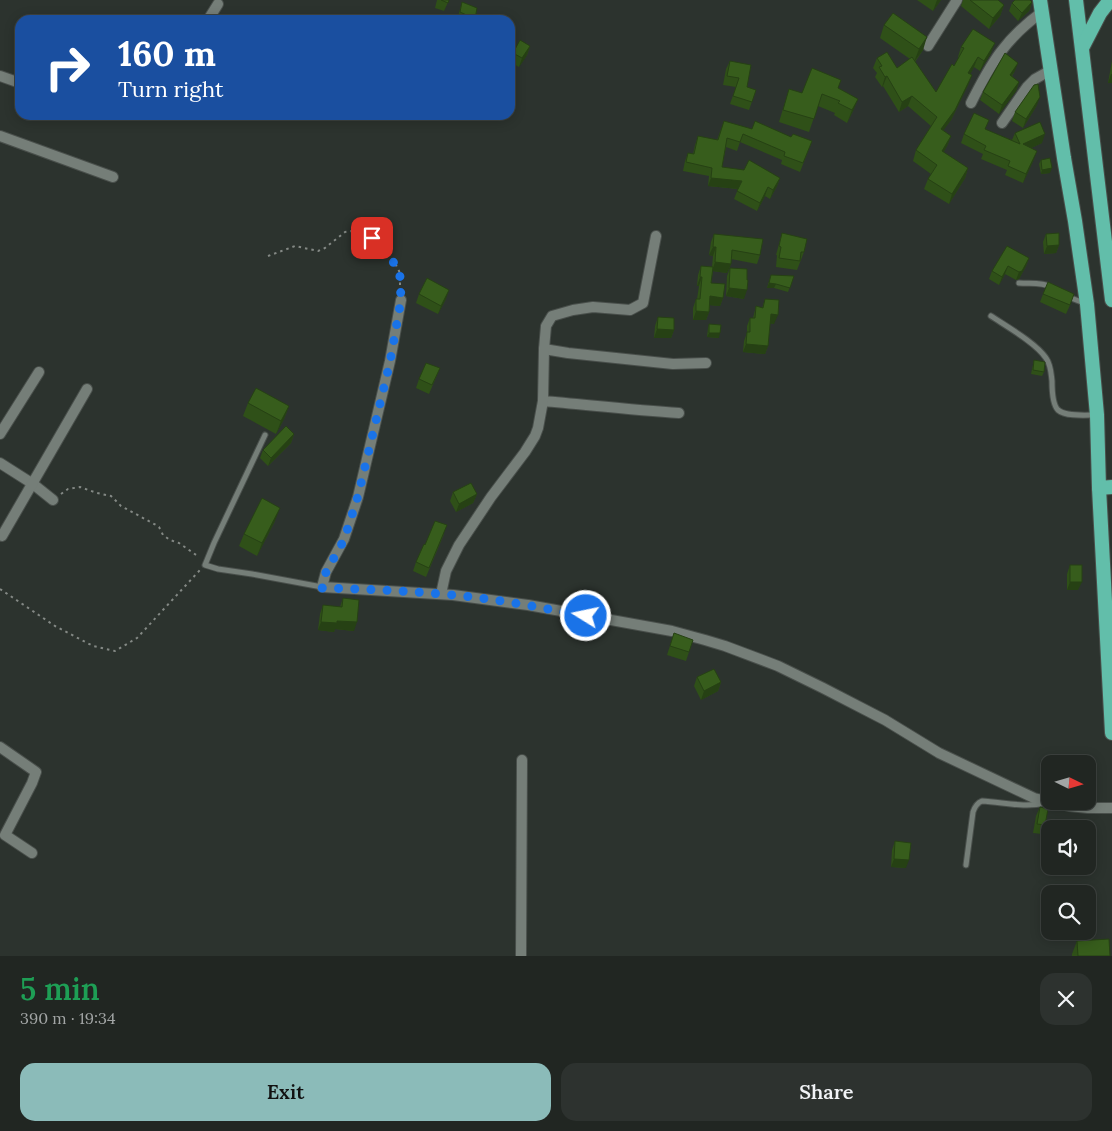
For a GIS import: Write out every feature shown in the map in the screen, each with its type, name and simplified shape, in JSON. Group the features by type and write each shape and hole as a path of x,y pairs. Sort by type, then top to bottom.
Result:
{"highway":[{"path":"1076,0 1112,300"},
{"path":"1082,48 1100,13 1110,0"},
{"path":"1041,6 1087,304 1105,488 1112,733"}],"street":[{"path":"928,46 957,0"},
{"path":"211,15 218,4"},
{"path":"971,103 987,72 1005,45 1041,6"},
{"path":"1002,122 1027,87 1035,79 1050,70"},
{"path":"0,76 15,81"},
{"path":"0,136 113,177"},
{"path":"441,594 446,571 460,545 491,497 535,436 543,400 546,326 552,316 593,307 630,310 643,303 656,236"},
{"path":"401,300 390,362 358,496 344,540 326,572 322,588 441,594 528,605 688,635 725,646 778,666 868,711 939,753 1041,800"},
{"path":"544,349 664,363 706,363"},
{"path":"0,434 39,372"},
{"path":"2,536 87,389"},
{"path":"543,400 628,410 679,413"},
{"path":"0,463 33,484 53,500"},
{"path":"0,746 36,772 29,790 5,836 32,853"},
{"path":"521,956 522,760"},
{"path":"1096,808 1112,808"}],"lane":[{"path":"1019,284 1048,285 1055,291"},
{"path":"1063,296 1087,304"},
{"path":"991,316 1044,355 1051,370 1055,405 1059,411 1066,414 1097,415"},
{"path":"266,435 205,564 218,569 322,588"},
{"path":"966,865 973,812 978,803 982,800 1024,806 1041,804"}],"path":[{"path":"268,256 295,246 318,251 325,248 345,232 358,231 372,238 399,269 401,300"},
{"path":"0,589 56,626 94,646 115,651 137,638 205,564 198,556 163,535 156,525 121,506 111,496 80,487 68,489 53,500"}],"building":[{"path":"970,0 998,0 1004,5 993,18"},
{"path":"1015,0 1030,0 1032,2 1022,13 1012,3"},
{"path":"462,2 477,8 476,15 466,15 460,12"},
{"path":"893,13 927,37 919,49 884,25"},
{"path":"973,29 995,43 984,61 978,57 968,73 972,75 955,110 941,129 951,136 942,151 968,168 952,194 928,179 937,165 916,150 937,117 912,96 902,102 887,76 885,77 879,67 882,66 877,58 887,52 897,68 912,57 936,92 952,64 954,66 964,48 961,47"},
{"path":"520,40 530,46 522,58 515,54 515,49"},
{"path":"1005,53 1018,63 1010,75 1019,82 1002,105 983,92"},
{"path":"730,61 751,65 747,87 756,90 752,102 733,96 739,78 727,76"},
{"path":"812,68 841,80 838,88 858,99 852,110 838,103 840,101 822,94 814,119 783,110 789,89 802,93"},
{"path":"1038,84 1040,97 1026,119 1015,112 1034,85"},
{"path":"974,113 989,120 985,129 1020,144 1015,133 1040,122 1045,134 1023,144 1037,151 1026,174 1008,166 1010,161 984,150 986,146 964,134"},
{"path":"724,121 752,129 755,121 791,137 793,134 812,141 803,163 784,156 785,152 743,134 740,142 727,138 722,167 744,170 749,160 780,178 773,190 768,187 760,203 737,191 742,181 711,178 712,168 686,162 688,153 694,154 698,136 718,140"},
{"path":"1050,158 1052,168 1042,170 1041,160"},
{"path":"782,233 807,239 804,252 801,252 800,261 779,258"},
{"path":"1059,233 1059,245 1047,246 1046,234"},
{"path":"714,234 763,239 760,255 732,250 731,264 715,262 716,247 713,247"},
{"path":"1007,246 1029,258 1022,271 1019,272 1008,266 1002,277 992,271"},
{"path":"701,266 713,267 711,283 725,284 723,298 710,296 709,312 696,311 696,299 700,299"},
{"path":"730,268 747,269 747,290 729,288"},
{"path":"771,275 794,276 790,288 769,283"},
{"path":"427,278 449,290 441,306 419,294"},
{"path":"1048,282 1074,294 1070,305 1043,294"},
{"path":"765,299 779,300 778,315 771,314 768,346 746,344 747,332 750,332 750,318 755,318 756,306 763,308"},
{"path":"658,317 674,318 674,330 657,329"},
{"path":"709,324 721,325 720,333 709,333"},
{"path":"1034,360 1045,362 1044,372 1033,370"},
{"path":"426,363 440,368 432,385 419,379"},
{"path":"256,388 289,406 281,421 248,403"},
{"path":"286,426 294,434 271,458 263,450"},
{"path":"471,483 477,494 459,504 453,492"},
{"path":"262,498 280,508 262,543 244,534"},
{"path":"435,521 447,525 429,568 416,562"},
{"path":"1070,565 1082,565 1082,582 1070,582"},
{"path":"343,598 359,600 357,622 321,622 323,605 342,607"},
{"path":"674,633 693,640 689,652 670,646"},
{"path":"714,669 721,682 704,691 697,677"},
{"path":"1040,807 1041,810 1048,810 1046,820 1041,820 1041,824 1037,824"},
{"path":"895,841 911,843 909,860 894,859"},
{"path":"1109,939 1110,956 1078,956 1077,941"}],"route":[{"path":"372,238 399,269 401,300 390,362 358,496 344,540 326,572 322,588 454,595 528,605 586,616"}]}
